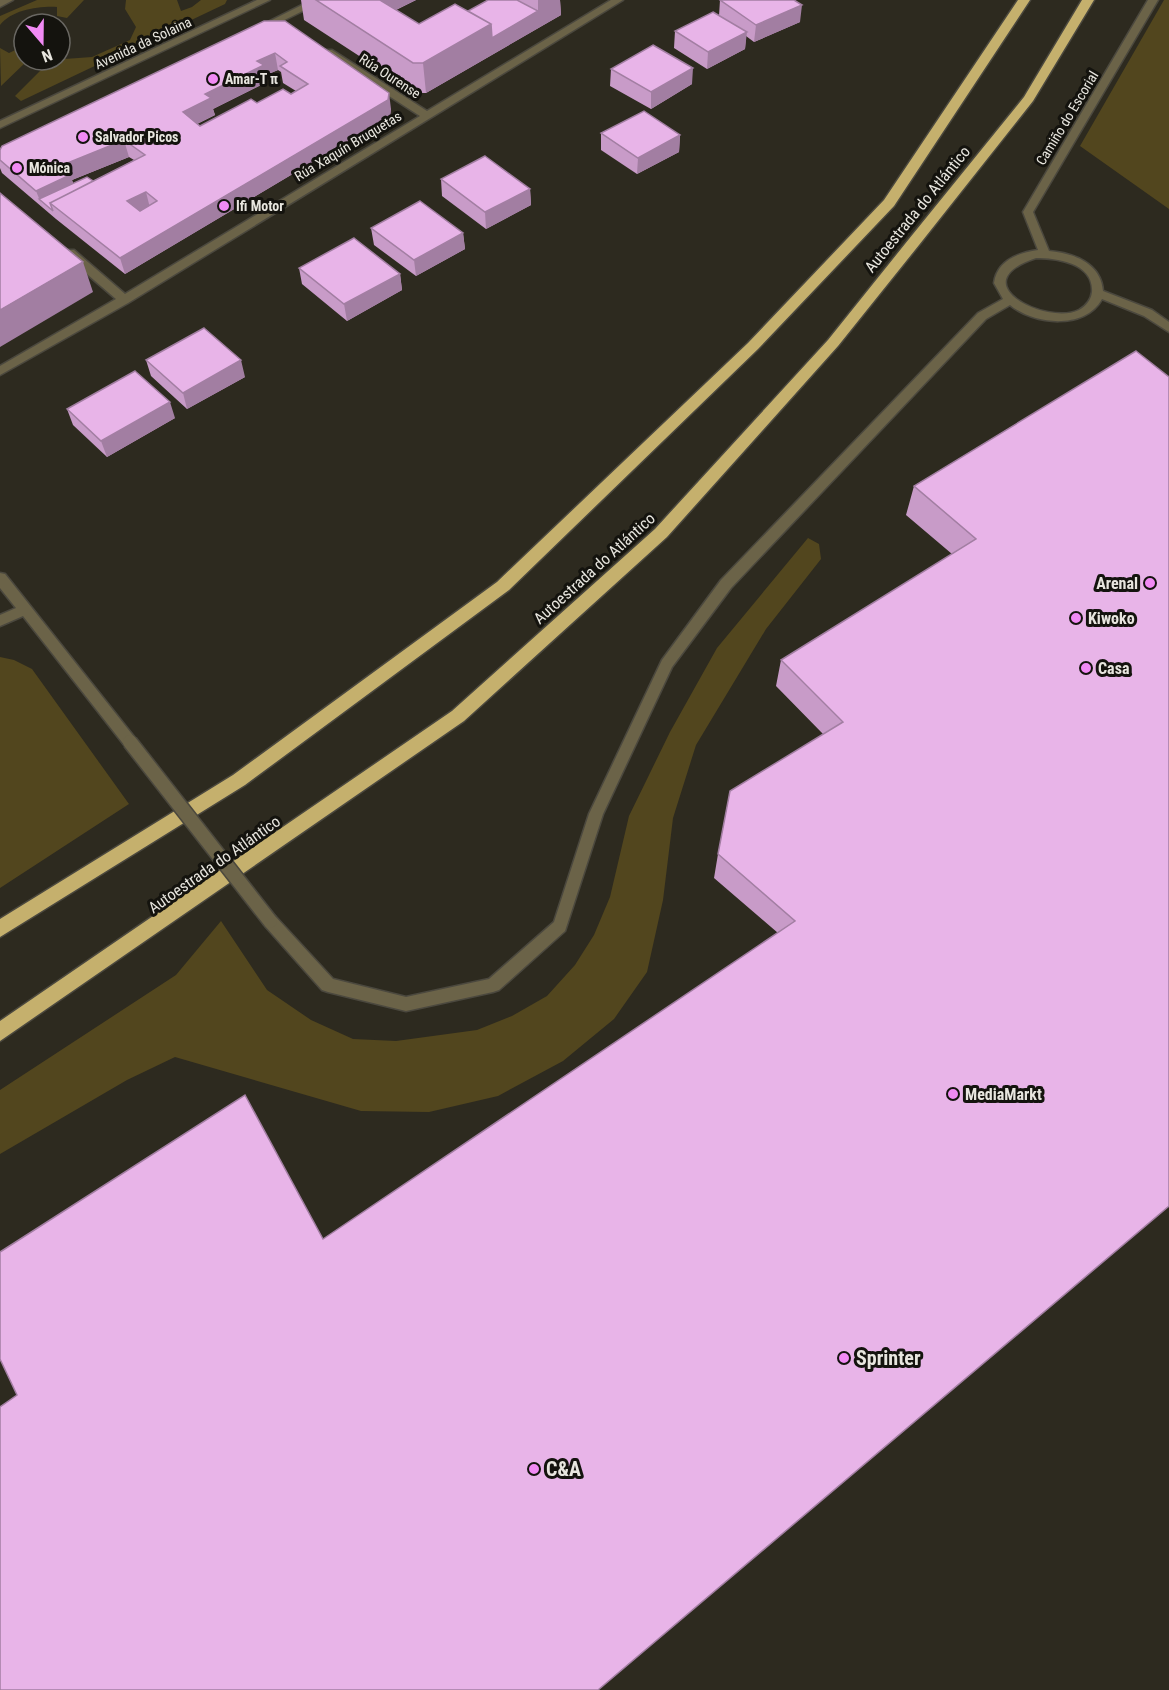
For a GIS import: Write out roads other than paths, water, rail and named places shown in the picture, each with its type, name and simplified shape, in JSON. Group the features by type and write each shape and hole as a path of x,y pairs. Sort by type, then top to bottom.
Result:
{"highway":[{"name":"Autoestrada do Atlántico","path":"0,929 239,780 503,586 753,346 889,203 1024,0"},
{"name":"Autoestrada do Atlántico","path":"0,1032 458,716 661,533 832,343 1029,98 1088,0"}],"street":[{"path":"0,4 8,0"},
{"name":"Avenida da Solaina","path":"0,125 267,10 320,0"},
{"name":"Rúa Xaquín Bruquetas","path":"0,371 124,300 618,0"},
{"name":"Camiño do Escorial","path":"1045,254 1028,212 1154,0"},
{"name":"Avenida da Solaina","path":"248,34 267,10"},
{"name":"Rúa Ourense","path":"323,48 426,116"},
{"path":"63,248 124,300"},
{"path":"1056,255 1082,264 1093,274 1099,285 1098,293 1091,308 1075,316 1059,318 1024,311 1009,300 1001,290 1000,276 1005,266 1019,257 1056,255"},
{"path":"1098,293 1148,313 1169,328"},
{"path":"0,578 270,921 328,986 406,1004 493,985 560,927 596,814 667,664 726,584 982,316 1009,300"},
{"path":"0,621 26,609"}],"place":[{"name":"Amar-T π","path":"213,79"},
{"name":"Salvador Picos","path":"83,137"},
{"name":"Mónica","path":"17,168"},
{"name":"Ifi Motor","path":"224,206"},
{"name":"Arenal","path":"1150,583"},
{"name":"Kiwoko","path":"1076,618"},
{"name":"Casa","path":"1086,668"},
{"name":"MediaMarkt","path":"953,1094"},
{"name":"Sprinter","path":"844,1358"},
{"name":"C&A","path":"534,1469"}]}
